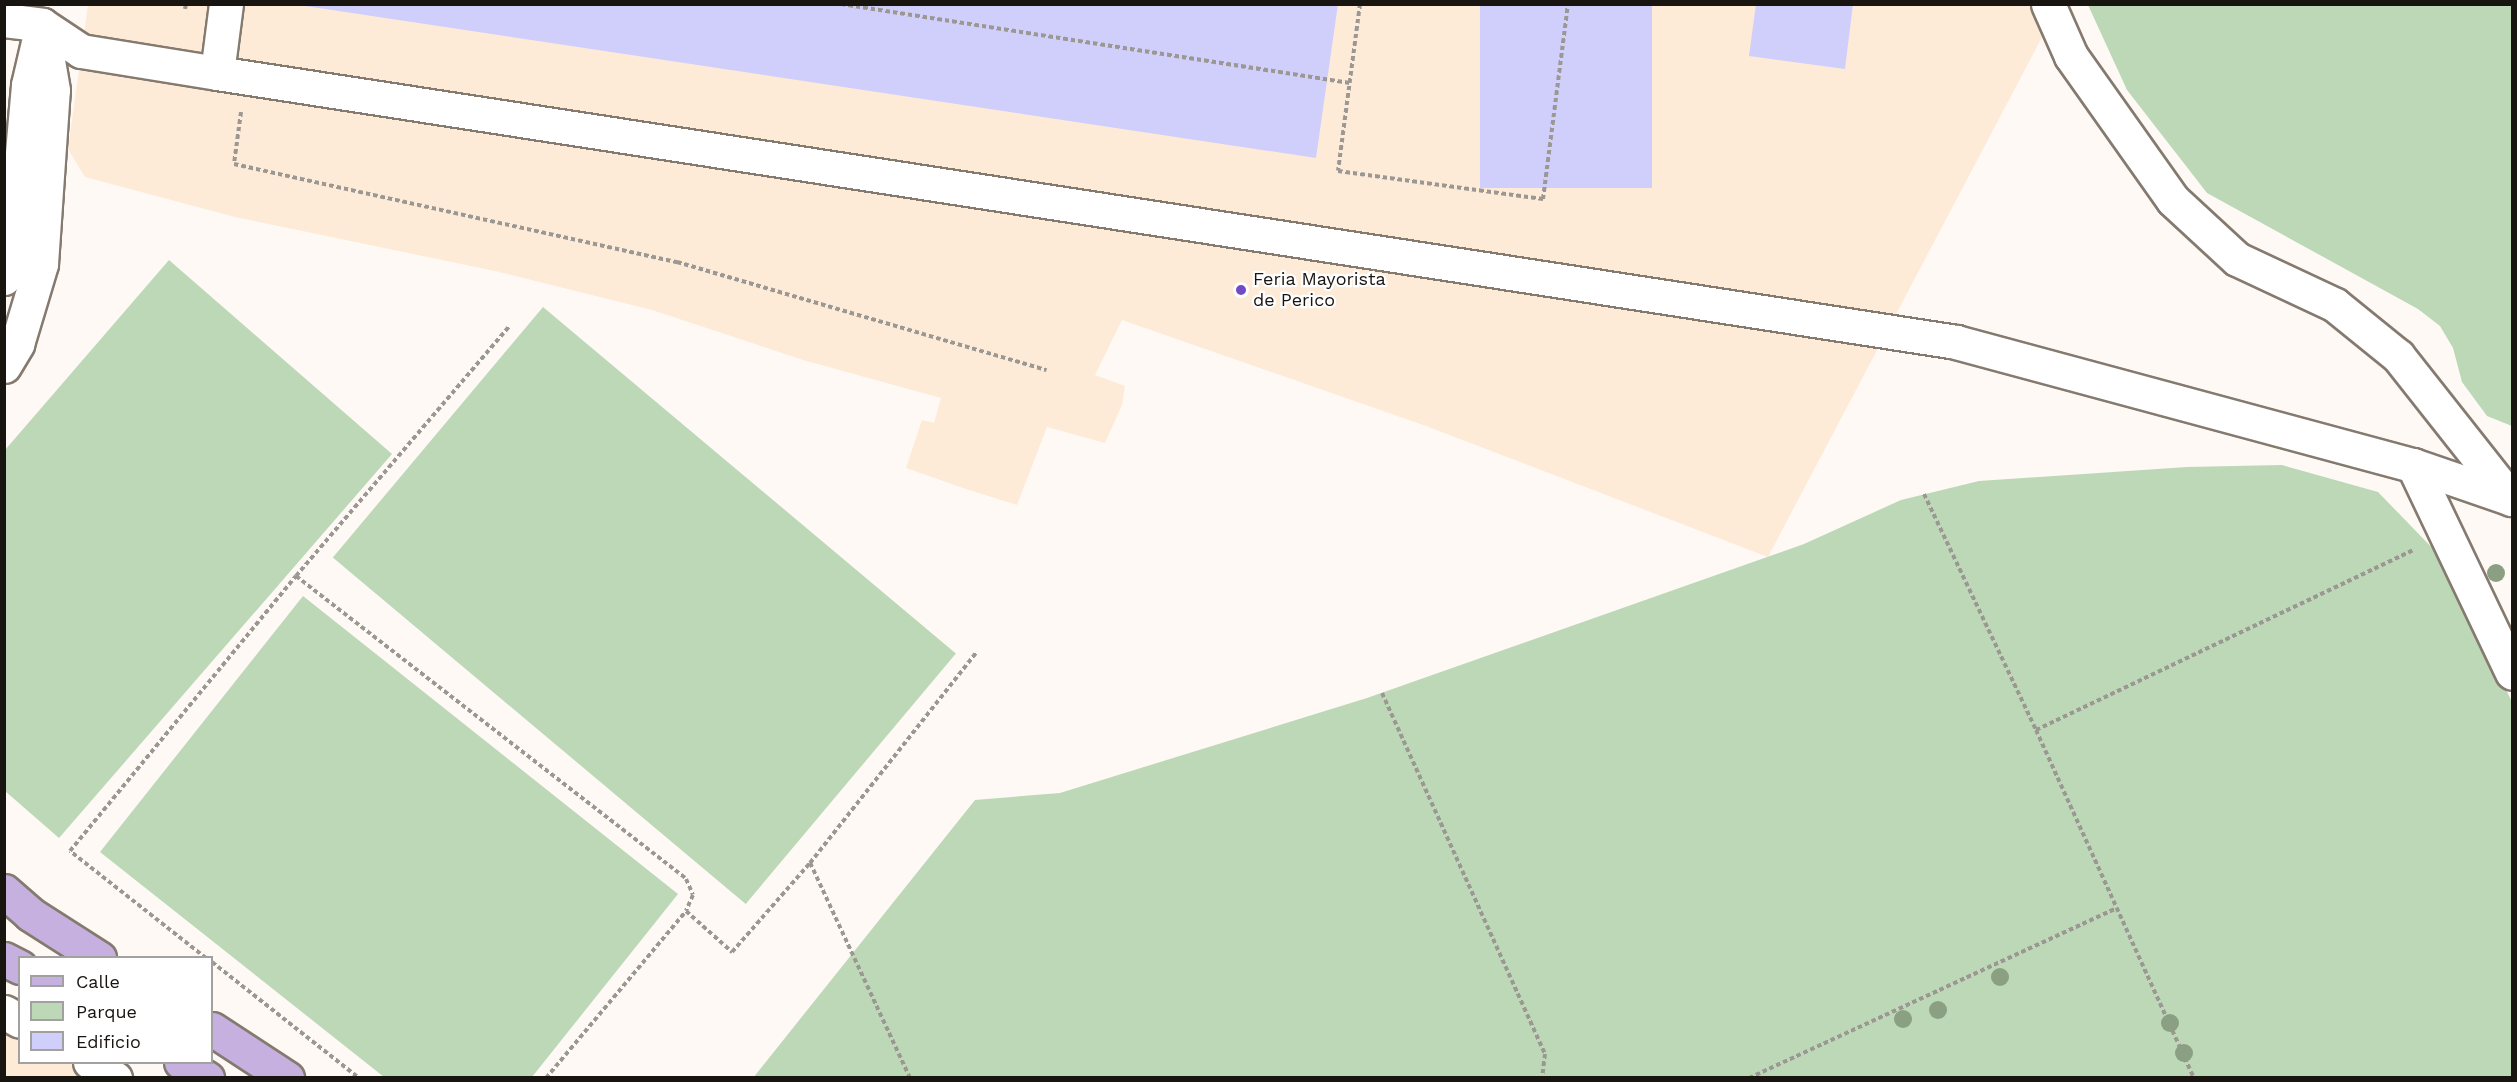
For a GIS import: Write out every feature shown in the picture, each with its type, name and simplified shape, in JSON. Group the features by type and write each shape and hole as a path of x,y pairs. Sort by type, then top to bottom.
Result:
{"main road":[{"path":"4,891 30,914 97,956"},
{"path":"4,958 18,966"},
{"path":"213,1030 288,1077"},
{"path":"184,1064 207,1077"}],"street":[{"path":"226,4 232,75"},
{"path":"2048,4 2071,56 2173,200 2236,259 2335,305 2398,356 2512,499"},
{"path":"44,15 81,51 1956,342 2413,465 2512,499"},
{"path":"4,20 44,15"},
{"path":"4,278 14,242 28,84 44,15"},
{"path":"4,366 17,344 41,264 52,90 44,15"},
{"path":"2413,465 2512,673"},
{"path":"4,1011 18,1019"},
{"path":"93,1064 115,1077"}],"path":[{"path":"842,4 1350,83"},
{"path":"1360,4 1338,171 1543,199 1568,4"},
{"path":"232,75 234,164 677,262 1047,370"},
{"path":"205,956 70,851 296,576 509,327"},
{"path":"1924,494 2036,729 2194,1077"},
{"path":"2036,729 2414,550"},
{"path":"296,576 686,879 693,895 686,911 546,1077"},
{"path":"686,911 732,952 810,863 976,653"},
{"path":"1382,693 1545,1054 1542,1077"},
{"path":"810,863 910,1077"},
{"path":"1749,1077 2117,908"},
{"path":"213,963 359,1077"}],"shaded area":[{"name":"Feria Mayorista de Perico","path":"88,5 2059,5 1768,557 1426,426 1122,320 1095,375 1125,386 1122,405 1105,443 1047,427 1017,505 963,488 906,468 922,420 934,423 941,398 803,360 652,310 495,271 235,217 85,177 68,149"},
{"path":"4,994 18,1003 18,1064 116,1064 138,1077 5,1077"}],"green space":[{"path":"2088,5 2512,5 2512,426 2487,416 2462,382 2453,348 2440,326 2418,309 2207,193 2127,90"},
{"path":"169,260 392,454 59,838 5,791 5,450"},
{"path":"543,307 956,653 746,904 333,557"},
{"path":"2282,465 2378,492 2443,559 2512,702 2512,1077 753,1078 975,800 1060,793 1367,698 1804,544 1901,500 1979,481 2187,467"},
{"path":"303,596 678,894 532,1077 384,1077 100,852"}],"building":[{"path":"292,4 1338,4 1316,158"},
{"path":"1756,4 1853,4 1845,69 1749,56"},
{"path":"1480,5 1652,5 1652,188 1480,188"}],"place":[{"name":"Feria Mayorista de Perico","path":"1241,290"}]}
